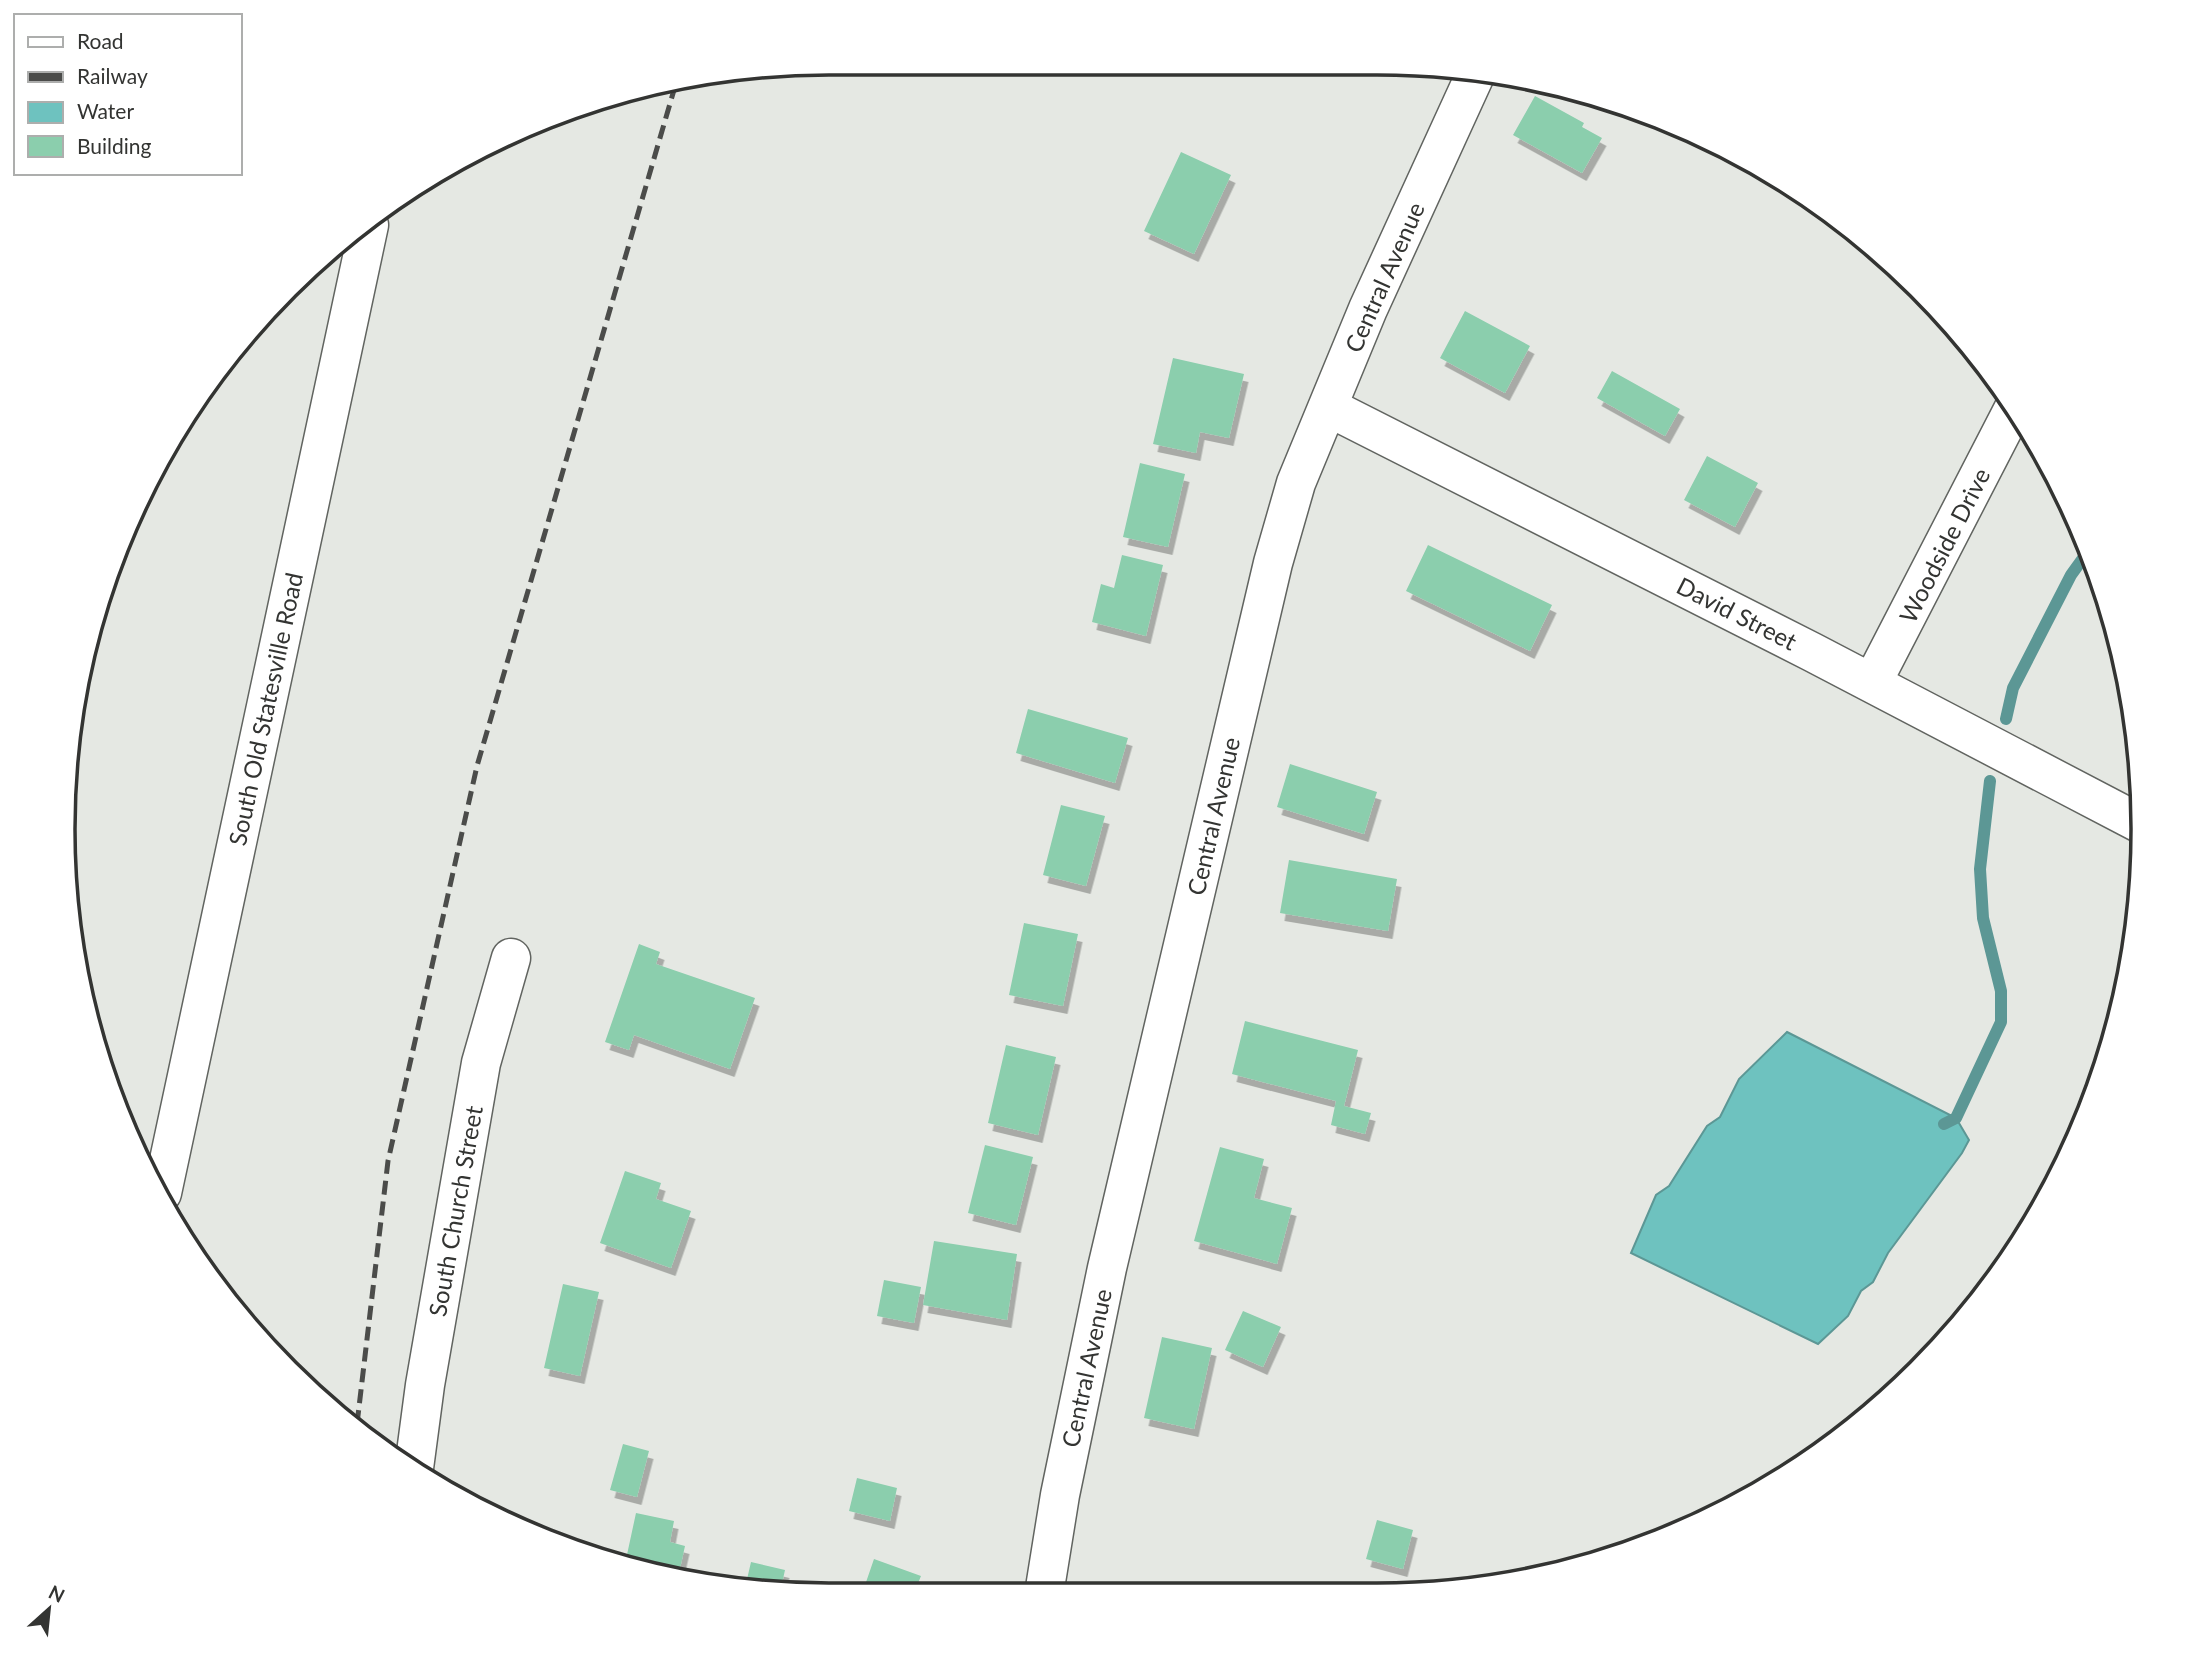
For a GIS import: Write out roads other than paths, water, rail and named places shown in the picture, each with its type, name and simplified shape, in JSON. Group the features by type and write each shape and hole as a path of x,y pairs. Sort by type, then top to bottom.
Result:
{"street":[{"name":"Central Avenue","path":"1046,1583 1060,1495 1107,1268 1273,563 1296,483 1368,309 1472,82"},
{"name":"South Old Statesville Road","path":"164,1183 367,233"},
{"name":"David Street","path":"1328,407 1583,534 2131,818"},
{"name":"Woodside Drive","path":"1872,683 2009,418"},
{"name":"South Church Street","path":"415,1459 425,1385 481,1063 511,958"}],"water":[{"path":"1787,1032 1956,1118 1969,1140 1888,1253 1873,1282 1861,1291 1848,1316 1818,1344 1631,1253 1656,1195 1669,1186 1707,1126 1720,1117 1739,1079"}],"waterway":[{"path":"2006,719 2013,688 2071,575 2081,561"},
{"path":"1944,1124 1956,1118 2001,1022 2001,991 1983,918 1980,869 1990,781"}],"railway":[{"path":"358,1417 388,1161 477,766 673,92"}]}
